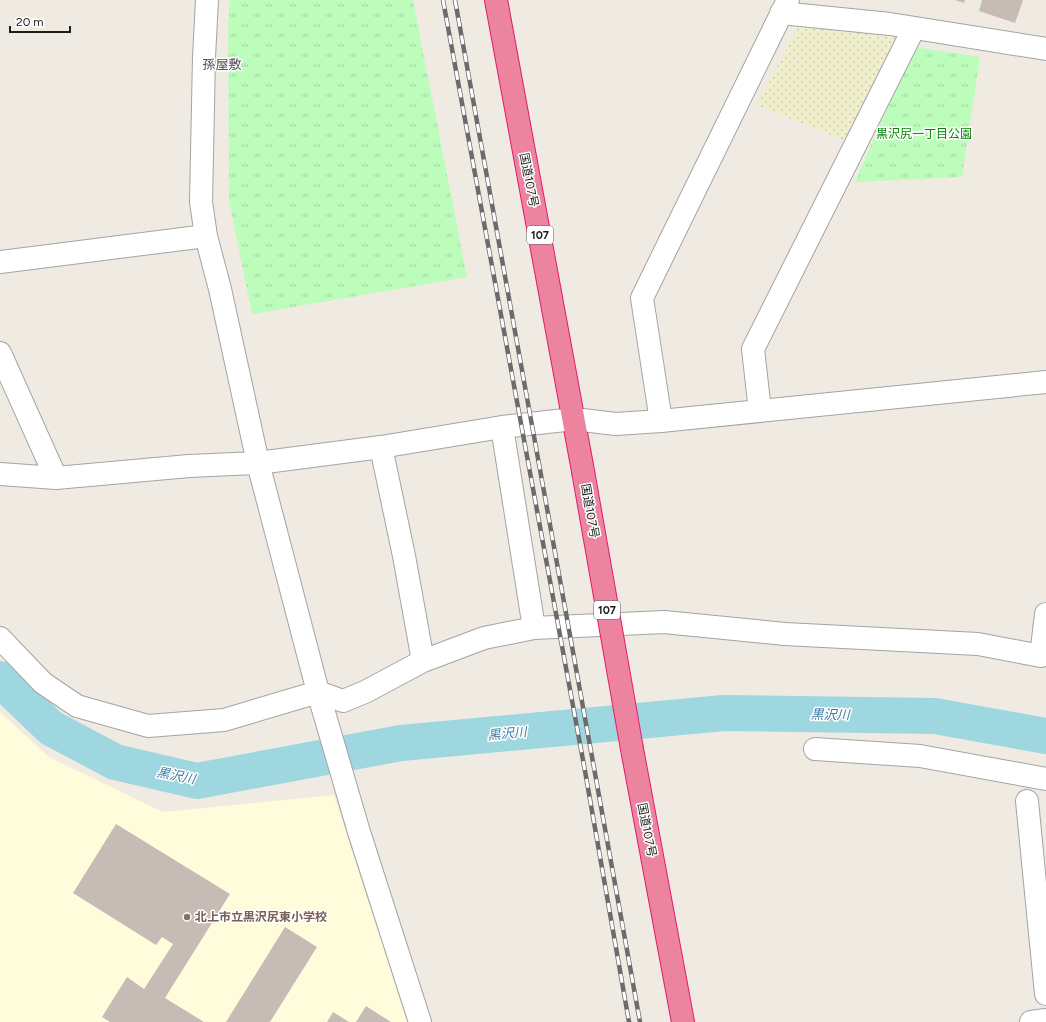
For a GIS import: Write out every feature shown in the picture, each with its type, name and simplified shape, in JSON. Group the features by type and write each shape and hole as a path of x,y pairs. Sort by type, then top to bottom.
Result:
{"highway":[{"name":"国道107号","path":"496,0 574,419 632,749 683,1022"}],"street":[{"path":"207,0 204,57 201,202 206,236 220,289 258,463 321,701 360,832 420,1022"},
{"path":"661,421 642,298 784,7 1046,49"},
{"path":"760,411 753,349 914,28"},
{"path":"0,262 206,236"},
{"path":"0,353 56,478"},
{"path":"0,474 56,478 189,466 258,463 381,447 502,427 574,419 616,424 661,421 1046,382"},
{"path":"502,427 534,628"},
{"path":"381,447 404,556 423,662"},
{"path":"0,638 43,682 77,706 148,726 224,720 321,701 342,700 365,692 423,662 484,638 534,628 664,622 785,634 978,644 1041,656 1046,614"},
{"path":"815,749 920,756 1046,779"},
{"path":"1027,802 1046,994"},
{"path":"1031,1022 1046,1020"}],"shaded area":[{"name":"北上市立黒沢尻東小学校","path":"0,712 49,757 163,812 334,795 407,1022 0,1022"}],"green space":[{"path":"230,0 413,0 467,277 252,314 229,200 228,24"},
{"path":"799,26 900,38 848,142 757,105"},
{"name":"黒沢尻一丁目公園","path":"914,47 980,57 962,177 855,182"}],"building":[{"path":"955,0 965,0 964,3"},
{"path":"982,0 1023,0 1015,23 979,11"},
{"path":"116,824 230,894 165,998 204,1022 110,1022 102,1017 127,977 144,989 173,944 162,937 156,945 73,893"},
{"path":"285,927 317,947 270,1022 226,1022"},
{"path":"366,1006 391,1022 356,1022"},
{"path":"333,1012 349,1022 327,1022"}],"waterway":[{"name":"黒沢川","path":"0,679 51,728 115,762 197,781 401,743 724,713 935,716 1046,736"}],"railway":[{"path":"443,0 585,771 629,1022"},
{"path":"455,0 640,1022"}],"place":[{"name":"北上市立黒沢尻東小学校","path":"187,917"}],"district":[{"name":"孫屋敷","path":"222,64"}]}
